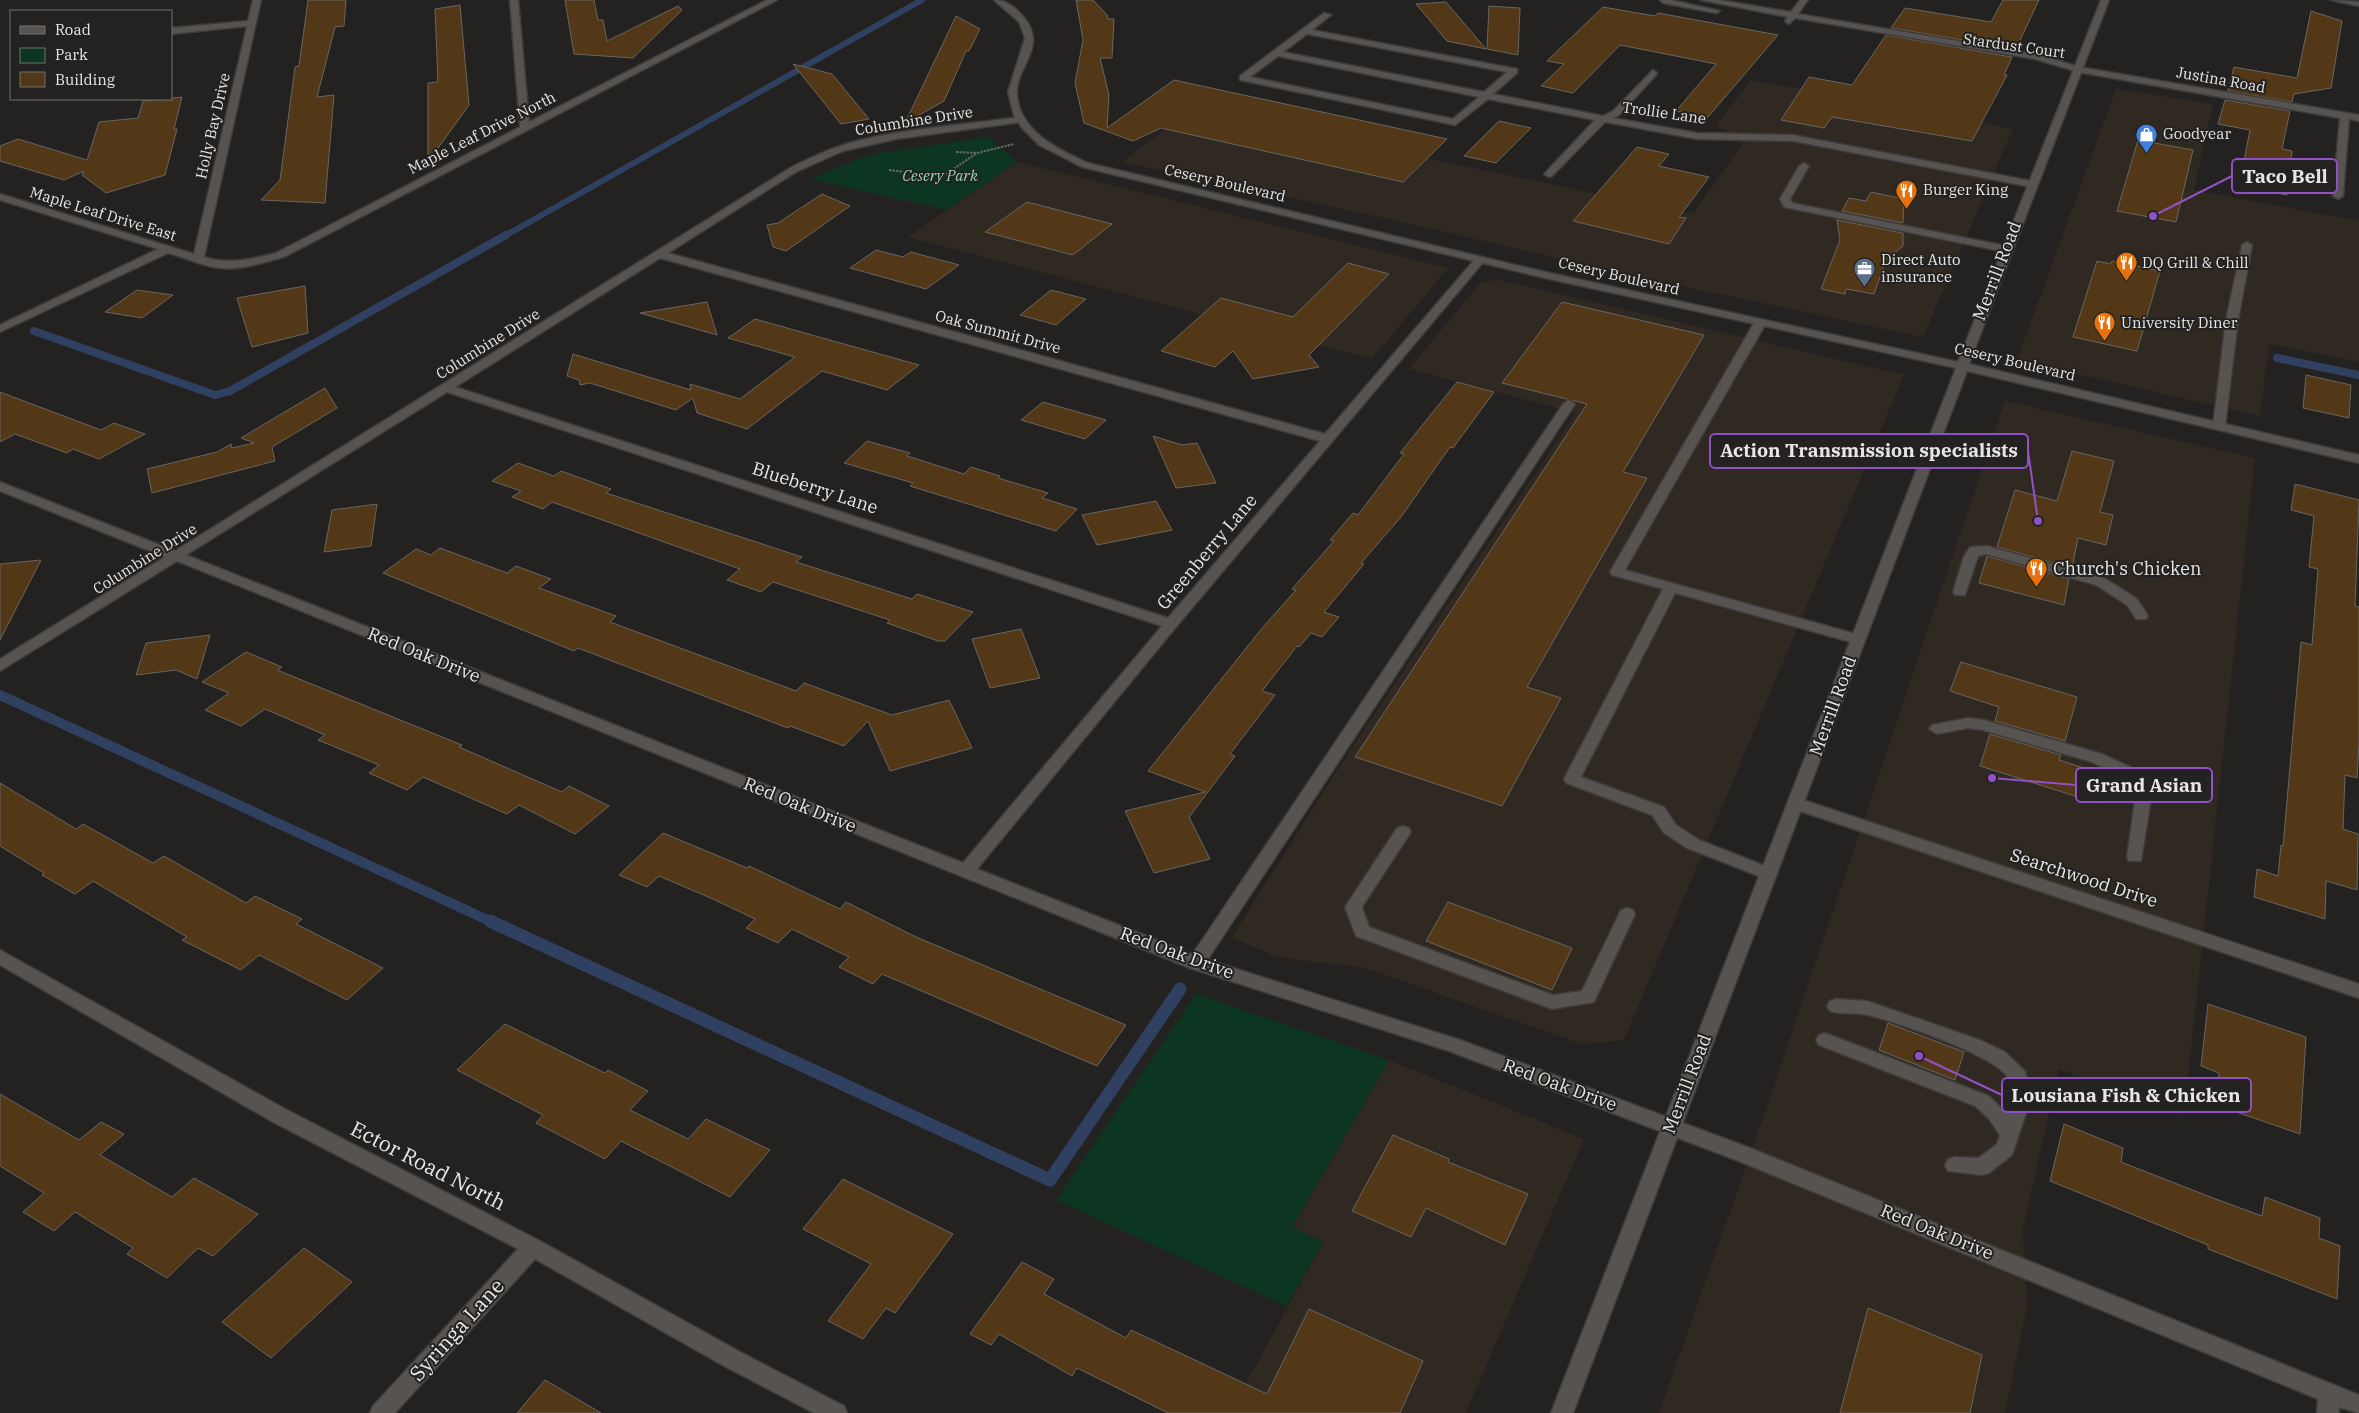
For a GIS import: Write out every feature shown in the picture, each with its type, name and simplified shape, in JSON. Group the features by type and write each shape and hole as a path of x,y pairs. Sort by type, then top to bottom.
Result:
{"street":[{"name":"Holly Bay Drive","path":"198,259 257,0"},
{"path":"514,0 525,128"},
{"name":"Maple Leaf Drive North","path":"198,259 231,265 280,255 773,0"},
{"name":"Cesery Boulevard","path":"998,0 1015,12 1024,24 1029,38 1012,93 1019,120 1037,139 1064,156 1113,172 1480,260 1962,366 2359,459"},
{"name":"Stardust Court","path":"1664,0 1788,24 2032,65 2078,69"},
{"name":"Stardust Court","path":"1705,0 2036,57 2078,69"},
{"path":"1788,24 1804,0"},
{"name":"Merrill Road","path":"1562,1413 1670,1126 1797,804 2006,249 2105,0"},
{"path":"2335,0 2359,4"},
{"path":"1305,31 1514,71 1455,122 1243,78 1305,31 1327,15"},
{"path":"172,32 252,23"},
{"name":"Trollie Lane","path":"1276,53 1697,136 1793,138 2031,184"},
{"name":"Justina Road","path":"2078,69 2359,118"},
{"path":"1549,174 1597,123 1616,113 1653,73"},
{"path":"2338,196 2345,116"},
{"name":"Columbine Drive","path":"0,666 447,388 792,170 823,156 855,145 889,138 1019,120"},
{"path":"1804,166 1785,198 1788,205 1805,210 1860,219 2006,249"},
{"name":"Maple Leaf Drive East","path":"0,197 198,259"},
{"path":"2219,426 2232,320 2247,245"},
{"path":"0,329 167,249"},
{"name":"Oak Summit Drive","path":"659,254 1328,439"},
{"name":"Greenberry Lane","path":"966,871 1171,624 1480,260"},
{"path":"1760,323 1617,572 1858,639"},
{"name":"Blueberry Lane","path":"447,388 1171,624"},
{"path":"1196,963 1569,404"},
{"name":"Red Oak Drive","path":"0,486 1196,963 1454,1046 1670,1126 1839,1192 2329,1403 2359,1405"},
{"path":"1960,592 1971,556 1975,550 1987,550 2101,582 2132,602 2140,616"},
{"path":"1671,587 1572,779 1658,810 1670,829 1693,844 1769,874"},
{"path":"1937,729 1968,723 1984,725 2097,758 2131,774 2144,792 2135,857"},
{"name":"Searchwood Drive","path":"1797,804 2359,991"},
{"path":"1403,832 1353,907 1362,931 1552,1002 1588,997 1627,914"},
{"name":"Ector Road North","path":"0,957 280,1116 533,1247 734,1360 836,1413"},
{"path":"1836,1006 1867,1008 1974,1045 1999,1057 2018,1076 2022,1099 2005,1149 1982,1167 1955,1165"},
{"path":"1825,1040 1982,1101 1996,1113 2010,1134"},
{"name":"Syringa Lane","path":"381,1413 533,1247"}],"path":[{"path":"956,152 977,153 1037,139"},
{"path":"889,170 931,175 946,174 977,153"}],"shaded area":[{"path":"1751,80 2013,129 1923,337 1648,279 1380,217 1122,162 1192,109 1693,214 1743,143 1716,126"},
{"path":"2116,89 2213,104 2194,190 2359,221 2359,362 2269,344 2260,416 2017,360"},
{"path":"1017,162 1448,268 1372,359 908,237"},
{"path":"1499,280 1904,375 1624,1040 1581,1044 1365,968 1276,957 1232,937 1341,764 1576,413 1409,369 1481,282"},
{"path":"2005,401 2255,458 2184,1115 2059,1069 2023,1228 2027,1307 2005,1413 1659,1413 1762,1121"},
{"path":"1389,1060 1584,1139 1466,1413 1230,1413 1323,1242 1292,1228"}],"green space":[{"name":"Cesery Park","path":"989,137 1017,162 946,210 810,179 858,159 880,153"},
{"path":"1196,994 1389,1060 1292,1227 1323,1242 1286,1306 1056,1200"}],"building":[{"path":"308,0 346,0 344,26 335,27 317,97 334,95 325,203 261,200 280,180 295,67 299,66"},
{"path":"565,0 594,0 598,20 603,20 607,41 678,6 682,10 633,58 574,54"},
{"path":"1076,0 1093,0 1107,15 1108,19 1114,19 1112,58 1100,58 1109,95 1107,128 1174,80 1447,139 1403,182 1161,128 1133,141 1084,123 1075,83 1083,40"},
{"path":"2003,0 2039,0 2016,49 1891,28 1905,8 1991,22"},
{"path":"1446,2 1486,49 1447,41 1416,4"},
{"path":"460,5 469,105 428,162 428,83 438,82 435,9"},
{"path":"1489,6 1520,8 1518,55 1487,49"},
{"path":"1603,7 1655,16 1658,13 1778,35 1708,117 1676,111 1716,64 1620,45 1573,93 1541,86 1564,64 1547,61"},
{"path":"2311,11 2342,21 2331,88 2294,94 2292,102 2228,91 2234,67 2297,78"},
{"path":"956,16 980,29 969,51 966,51 944,101 905,123"},
{"path":"1886,35 2012,57 2004,75 2007,75 1972,141 1832,117 1824,128 1781,120 1809,77 1852,85"},
{"path":"793,64 832,74 869,119 841,124"},
{"path":"182,97 174,129 177,129 165,175 106,193 82,175 84,171 64,180 0,161 0,146 18,139 87,160 99,122 138,118 143,101 172,100 172,98"},
{"path":"2225,100 2290,111 2282,149 2292,151 2287,195 2245,187 2250,167 2243,166 2250,130 2218,124"},
{"path":"1499,121 1531,128 1496,163 1464,156"},
{"path":"2138,140 2193,150 2176,222 2117,211"},
{"path":"1637,147 1669,154 1659,166 1709,177 1679,217 1686,218 1669,244 1573,221"},
{"path":"1871,192 1904,199 1903,223 1842,211 1849,198 1866,201"},
{"path":"822,194 850,206 786,251 773,247 767,225 778,223"},
{"path":"1027,202 1112,224 1073,255 985,232"},
{"path":"1837,220 1903,233 1903,246 1886,260 1874,294 1846,289 1845,294 1821,289 1840,240"},
{"path":"876,250 903,257 911,252 959,265 926,289 850,268"},
{"path":"2097,261 2111,264 2112,261 2160,271 2137,351 2073,337"},
{"path":"1348,263 1389,274 1309,355 1319,367 1253,379 1233,351 1215,367 1161,351 1221,298 1293,317"},
{"path":"305,286 308,333 252,347 237,298"},
{"path":"137,290 173,295 142,318 105,312"},
{"path":"1051,290 1086,299 1056,325 1020,315"},
{"path":"707,302 717,335 640,313"},
{"path":"1562,302 1704,335 1623,472 1647,478 1527,687 1561,698 1502,806 1355,757 1587,404 1502,383"},
{"path":"755,319 919,365 887,390 822,371 747,429 697,413 693,398 676,410 590,383 580,385 579,380 567,376 573,354 691,390 690,384 740,399 795,357 728,338"},
{"path":"2306,375 2351,385 2349,418 2303,408"},
{"path":"1457,382 1494,392 1453,448 1450,447 1401,517 1361,563 1364,564 1324,612 1339,617 1322,637 1311,633 1299,647 1297,646 1262,691 1275,695 1230,754 1235,756 1189,817 1210,859 1154,873 1125,811 1205,792 1148,771 1263,627 1296,590 1292,589 1334,541 1330,540 1353,513 1358,515 1404,454 1400,453"},
{"path":"325,388 337,408 272,447 275,461 152,493 147,469 217,452 231,444 232,448 254,443 241,438"},
{"path":"0,392 101,430 114,423 145,434 99,459 73,449 67,453 15,434 0,442"},
{"path":"1043,402 1106,420 1085,439 1021,420"},
{"path":"1153,436 1182,445 1197,443 1216,483 1176,488"},
{"path":"867,441 910,453 907,456 964,474 971,467 1000,476 998,478 1048,493 1042,498 1077,509 1056,531 910,486 913,483 844,463"},
{"path":"2072,451 2114,461 2100,512 2113,515 2106,545 2078,538 2072,568 1997,547 2015,490 2057,501"},
{"path":"518,463 554,476 561,471 611,489 606,493 802,557 796,562 912,599 917,594 973,612 945,641 938,641 887,623 890,620 773,582 761,592 727,580 740,569 552,502 543,509 512,497 521,491 492,481"},
{"path":"2295,484 2359,500 2355,606 2359,607 2359,743 2357,778 2345,775 2343,829 2358,834 2357,890 2326,881 2325,919 2254,897 2257,869 2278,876 2281,845 2283,846 2301,642 2312,645 2318,569 2309,567 2314,516 2291,510"},
{"path":"1156,501 1172,530 1097,545 1082,515"},
{"path":"377,504 371,546 324,552 332,510"},
{"path":"440,548 507,573 516,566 551,579 539,588 616,616 610,622 796,691 804,683 892,715 949,700 972,748 890,771 868,721 844,746 790,726 788,728 578,648 574,651 383,573 416,549 431,555"},
{"path":"1987,556 2069,579 2064,605 1979,583"},
{"path":"41,560 0,640 0,564"},
{"path":"1021,629 1040,678 990,688 972,639"},
{"path":"210,635 197,679 176,670 136,675 146,643"},
{"path":"246,652 282,667 277,670 462,745 459,747 562,792 569,786 609,806 575,834 519,805 507,814 423,777 407,790 369,773 379,765 318,740 325,735 265,709 241,726 205,710 229,693 202,682"},
{"path":"1961,662 2077,697 2065,741 1995,721 1999,707 1950,691"},
{"path":"1990,734 2061,755 2059,760 2103,774 2097,803 1980,766"},
{"path":"0,783 76,829 83,824 153,863 164,856 246,903 255,896 302,919 296,924 383,968 347,1000 259,955 241,970 182,940 187,937 93,881 75,894 42,875 44,873 0,846"},
{"path":"663,833 747,868 749,866 840,909 846,902 916,937 1126,1025 1097,1066 882,974 873,984 839,967 849,957 792,929 778,943 746,928 755,919 713,899 659,876 647,887 619,875"},
{"path":"1448,902 1572,948 1552,990 1426,941"},
{"path":"2208,1004 2306,1037 2300,1134 2216,1105 2219,1073 2201,1066"},
{"path":"1888,1023 1964,1052 1955,1080 1879,1050"},
{"path":"505,1024 605,1073 608,1070 648,1091 630,1110 688,1139 706,1119 770,1150 730,1197 621,1141 605,1159 536,1123 543,1115 457,1070"},
{"path":"0,1094 79,1140 101,1122 124,1134 100,1155 172,1197 194,1178 258,1214 213,1256 198,1248 167,1278 127,1254 133,1248 75,1212 54,1231 23,1212 44,1193 0,1166"},
{"path":"2064,1124 2123,1148 2121,1162 2262,1216 2265,1197 2320,1218 2319,1238 2340,1246 2337,1299 2208,1249 2208,1245 2050,1181"},
{"path":"1393,1135 1449,1159 1448,1162 1528,1194 1505,1245 1426,1208 1411,1237 1352,1211"},
{"path":"843,1179 953,1234 895,1313 886,1308 863,1339 828,1321 871,1264 803,1229"},
{"path":"304,1248 352,1282 271,1358 222,1322"},
{"path":"1022,1262 1054,1279 1044,1294 1126,1338 1131,1330 1267,1394 1309,1309 1423,1361 1400,1413 1168,1413 1077,1368 1072,1376 999,1334 991,1345 970,1334"},
{"path":"1868,1308 1982,1355 1970,1413 1840,1413"},
{"path":"545,1380 601,1413 517,1413"}],"waterway":[{"path":"503,237 922,0"},
{"path":"34,331 215,395 230,391 506,235"},
{"path":"2277,358 2359,375"},
{"path":"0,695 492,922"},
{"path":"490,921 1050,1180 1180,989"}],"place":[{"name":"Goodyear","path":"2147,153"},
{"name":"Burger King","path":"1907,209"},
{"name":"Taco Bell","path":"2153,216"},
{"name":"DQ Grill & Chill","path":"2126,282"},
{"name":"Direct Auto insurance","path":"1865,288"},
{"name":"University Diner","path":"2105,342"},
{"name":"Action Transmission specialists","path":"2038,521"},
{"name":"Church's Chicken","path":"2037,588"},
{"name":"Grand Asian","path":"1992,778"},
{"name":"Lousiana Fish & Chicken","path":"1919,1056"}]}
